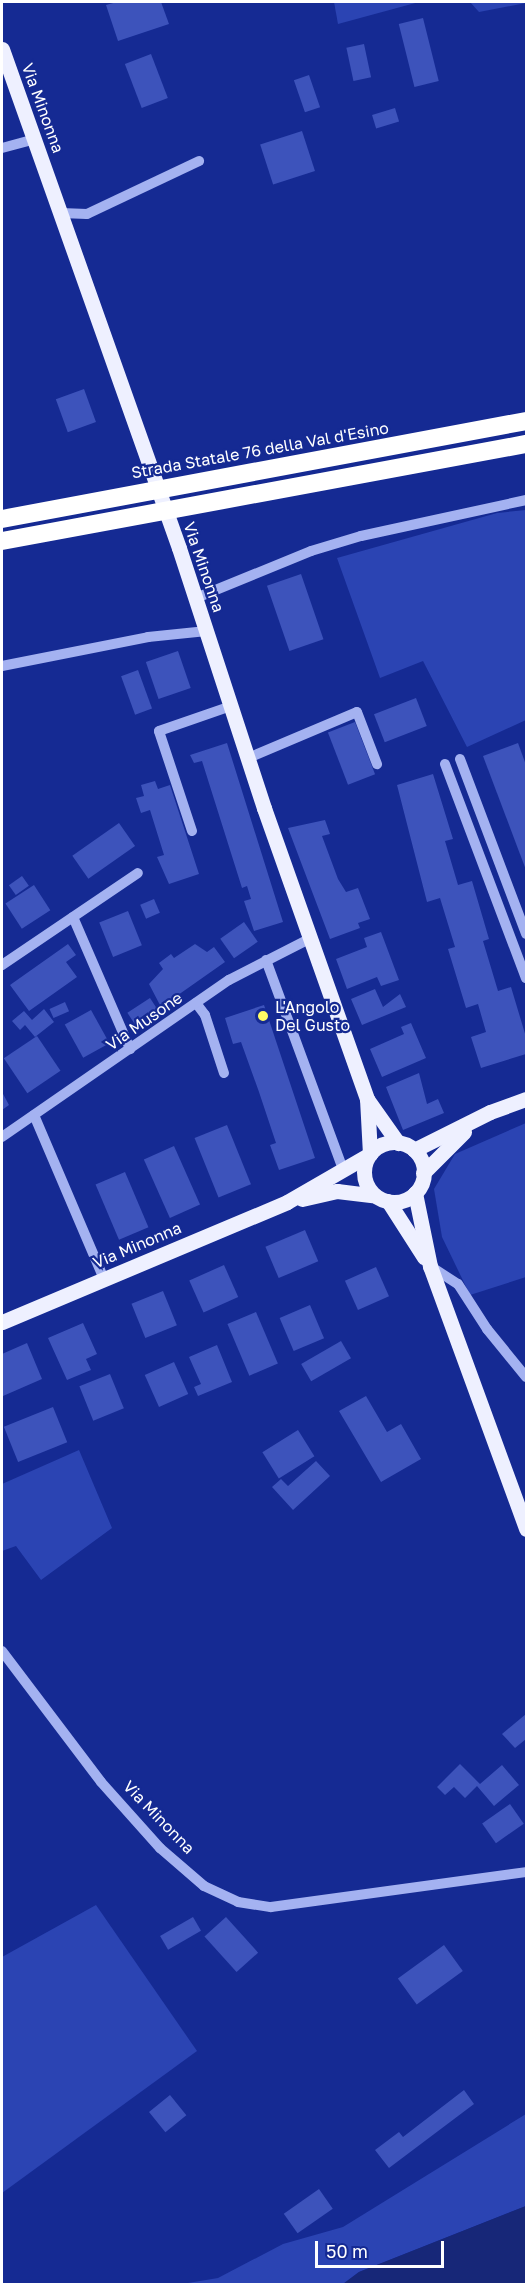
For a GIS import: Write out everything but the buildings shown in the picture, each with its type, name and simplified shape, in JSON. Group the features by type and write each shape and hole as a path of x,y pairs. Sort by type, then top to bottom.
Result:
{"highway":[{"name":"Strada Statale 76 della Val d'Esino","path":"2,519 526,421"},
{"path":"2,541 526,444"}],"main road":[{"name":"Via Minonna","path":"2,49 36,139 196,598 309,939 367,1100 398,1143"},
{"path":"414,1150 490,1112 526,1099"},
{"name":"Via Minonna","path":"367,1100 370,1154 364,1176 430,1266"},
{"path":"415,1193 423,1173 450,1144 490,1112"},
{"name":"Via Minonna","path":"2,1322 287,1202 370,1154 382,1144 398,1143"},
{"path":"398,1143 414,1150 423,1173"},
{"name":"Via Minonna","path":"287,1202 337,1191 398,1202 415,1193 430,1266 526,1529"}],"street":[{"path":"2,148 36,139"},
{"path":"62,213 87,214 199,161"},
{"path":"196,598 311,551 361,536 526,500"},
{"path":"2,666 147,638 207,631"},
{"path":"192,831 159,731 231,706"},
{"path":"248,758 357,712 377,764"},
{"path":"459,759 526,934"},
{"path":"445,764 526,978"},
{"path":"2,964 138,873"},
{"path":"73,917 130,1049"},
{"name":"Via Musone","path":"2,1137 196,1003 266,960 309,939"},
{"path":"266,960 343,1169"},
{"path":"196,1003 205,1015 225,1073"},
{"path":"34,1115 104,1279"},
{"path":"430,1266 458,1284 487,1329 526,1377"},
{"name":"Via Minonna","path":"2,1651 101,1782 160,1848 204,1886 238,1902 271,1907 526,1872"}],"shaded area":[{"path":"334,2 419,2 338,24"},
{"path":"470,2 526,2 526,3 479,12"},
{"path":"526,510 526,720 467,747 423,661 380,678 337,558 497,513"},
{"path":"526,1123 526,1277 470,1295 442,1237 434,1189 455,1154"},
{"path":"79,1450 112,1528 41,1580 16,1546 2,1551 2,1484"},
{"path":"96,1905 197,2051 2,2193 2,1957"},
{"path":"526,2114 526,2206 359,2272 343,2284 182,2284 218,2278 283,2244 343,2227"},
{"path":"526,2206 526,2284 343,2284 359,2272"}],"place":[{"name":"L'Angolo Del Gusto","path":"263,1016"}]}
